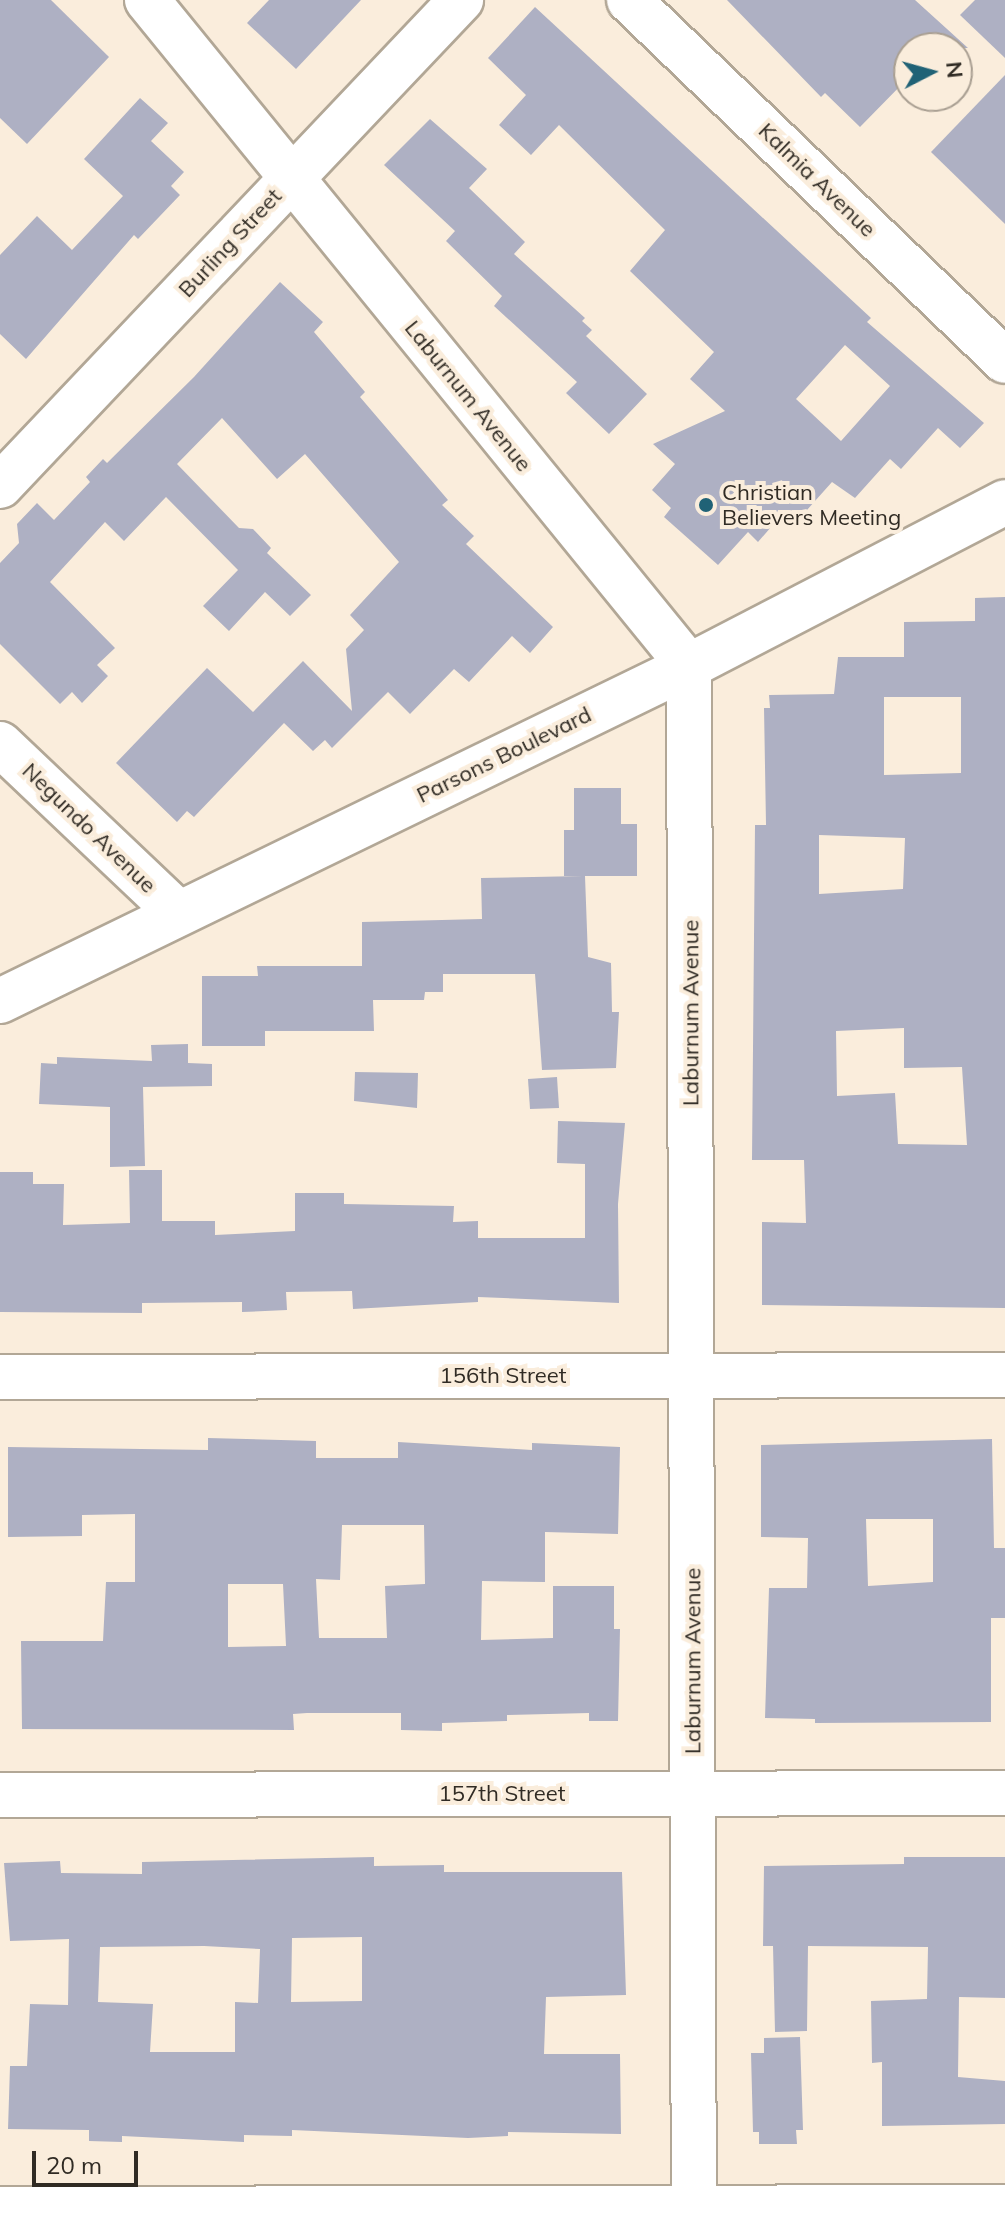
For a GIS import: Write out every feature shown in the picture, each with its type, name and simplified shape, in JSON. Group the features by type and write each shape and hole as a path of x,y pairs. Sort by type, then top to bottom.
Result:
{"street":[{"name":"Laburnum Avenue","path":"147,0 689,666 694,2213"},
{"name":"Burling Street","path":"0,486 461,0"},
{"name":"Kalmia Avenue","path":"629,0 1005,361"},
{"name":"Parsons Boulevard","path":"0,1001 689,666 1005,502"},
{"name":"Negundo Avenue","path":"0,744 178,913"},
{"name":"156th Street","path":"0,1377 1005,1375"},
{"name":"157th Street","path":"0,1795 1005,1793"},
{"path":"0,2209 694,2213 1005,2207"}],"building":[{"path":"0,0 51,0 109,57 27,144 0,118"},
{"path":"269,0 361,0 296,69 247,23"},
{"path":"727,0 915,0 950,32 893,32 893,93 860,127 825,93 821,97"},
{"path":"975,0 1005,0 1005,58 960,15"},
{"path":"535,7 871,318 867,322 984,423 960,448 938,428 901,469 890,459 855,498 832,482 790,529 778,519 758,542 748,532 718,565 664,517 671,508 652,490 675,464 653,444 725,411 690,379 714,352 630,271 665,230 559,125 531,155 499,125 526,95 488,58","holes":["845,345 890,386 841,441 796,399"]},
{"path":"1005,75 1005,224 931,152 969,112 973,112 973,108"},
{"path":"140,98 168,123 151,141 184,172 171,186 180,195 138,239 134,235 26,359 0,334 0,255 37,216 72,250 123,196 84,159"},
{"path":"430,119 487,169 469,188 525,242 514,254 585,318 582,321 592,330 586,336 647,394 609,434 566,393 577,382 494,306 502,296 446,241 455,231 384,165"},
{"path":"280,282 323,322 314,332 365,392 360,397 448,500 442,505 474,536 466,544 553,627 530,653 512,636 469,682 454,669 410,714 388,692 332,748 325,740 313,751 284,723 194,817 187,811 177,822 116,763 207,668 253,712 303,661 352,711 346,649 364,630 350,615 399,562 305,454 277,479 222,418 177,464 239,528 253,529 271,548 267,553 311,595 290,616 265,592 229,631 203,606 238,570 166,497 124,541 105,522 50,582 115,648 97,665 108,676 82,703 72,692 60,704 0,644 0,563 19,543 17,524 37,503 54,520 90,482 86,477 103,459 107,463 194,377"},
{"path":"1005,597 1005,1308 762,1305 762,1222 806,1223 804,1160 752,1160 755,825 766,825 764,708 770,708 769,695 834,694 838,657 904,657 904,622 975,621 975,598","holes":["884,697 961,697 961,773 884,775","819,835 905,838 903,889 819,894","904,1028 904,1068 962,1067 967,1145 898,1144 895,1093 837,1096 836,1031"]},
{"path":"574,788 621,788 621,824 637,824 637,876 585,876 588,957 611,963 612,1012 619,1012 616,1068 542,1070 535,974 443,974 443,992 425,992 424,1000 373,1000 374,1031 265,1031 265,1046 202,1046 202,976 258,976 257,966 362,966 362,922 482,919 481,878 583,876 564,876 564,830 574,830"},
{"path":"188,1044 188,1063 212,1064 212,1086 143,1087 145,1166 110,1167 110,1107 39,1104 41,1063 57,1064 57,1057 152,1061 151,1045"},
{"path":"355,1072 418,1073 417,1108 354,1101"},
{"path":"557,1077 559,1108 530,1109 528,1079"},
{"path":"558,1121 625,1123 618,1204 619,1303 478,1297 478,1302 353,1309 352,1291 286,1292 287,1310 242,1312 242,1302 142,1303 142,1313 0,1312 0,1172 33,1172 33,1184 64,1184 63,1225 130,1223 129,1170 162,1170 162,1221 215,1221 215,1235 295,1231 295,1193 344,1193 344,1204 454,1206 453,1222 478,1221 478,1238 585,1238 585,1164 557,1163"},
{"path":"208,1438 316,1441 316,1458 398,1458 398,1442 532,1450 532,1443 620,1447 618,1534 545,1532 545,1582 482,1581 481,1640 553,1638 553,1586 614,1586 614,1629 620,1629 618,1721 589,1721 589,1713 507,1715 507,1721 442,1723 442,1731 401,1730 401,1713 307,1713 293,1714 294,1730 22,1729 21,1641 103,1641 106,1582 135,1582 135,1514 82,1515 82,1536 8,1537 8,1447 208,1450","holes":["342,1525 424,1525 425,1584 385,1586 387,1638 319,1638 316,1579 340,1580","228,1584 283,1584 286,1646 228,1647"]},
{"path":"992,1439 994,1548 1005,1548 1005,1618 991,1618 991,1722 815,1723 815,1719 765,1718 769,1588 807,1588 808,1538 761,1537 761,1445","holes":["866,1519 933,1519 933,1582 868,1586"]},
{"path":"374,1857 374,1866 444,1865 444,1872 622,1872 626,1995 546,1997 544,2054 620,2054 621,2134 508,2132 508,2136 468,2138 292,2130 292,2136 244,2135 244,2142 122,2136 122,2142 89,2141 89,2130 8,2129 10,2066 27,2066 30,2004 68,2005 69,1939 10,1941 4,1863 60,1861 61,1873 142,1874 142,1862","holes":["362,1937 362,2001 291,2002 292,1938","100,1947 260,1949 258,2003 235,2002 235,2052 150,2052 153,2004 98,2002"]},
{"path":"904,1857 1005,1857 1005,1998 959,1997 958,2077 1005,2081 1005,2124 882,2126 882,2062 872,2063 871,2001 927,1999 928,1947 808,1946 807,2031 775,2032 773,1946 763,1946 764,1866 904,1864"},
{"path":"800,2037 803,2130 796,2130 797,2144 759,2144 759,2132 753,2132 751,2053 764,2053 764,2038"}],"place":[{"name":"Christian Believers Meeting","path":"706,505"}]}
